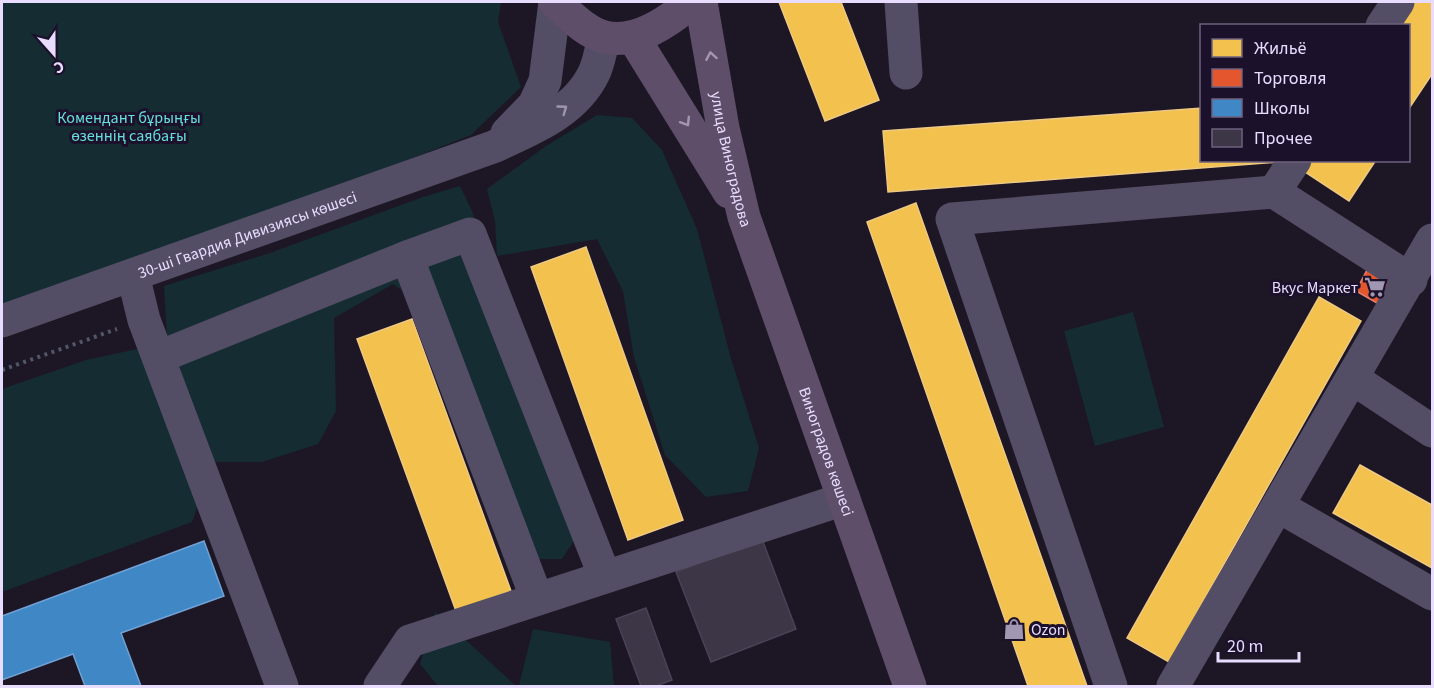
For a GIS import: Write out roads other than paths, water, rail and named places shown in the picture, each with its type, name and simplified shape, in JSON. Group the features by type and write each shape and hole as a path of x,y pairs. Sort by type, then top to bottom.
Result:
{"main road":[{"path":"555,2 582,25 619,37 668,21 692,2"},
{"name":"улица Виноградова","path":"701,2 723,129 744,217"},
{"name":"улица Виноградова","path":"619,37 744,217"},
{"name":"Виноградов көшесі","path":"744,217 910,687"}],"street":[{"path":"493,147 534,105 545,81 555,2"},
{"path":"901,2 906,73"},
{"path":"1383,24 1398,2"},
{"name":"30-ші Гвардия Дивизиясы көшесі","path":"2,321 493,147 543,123 575,101 619,37"},
{"path":"1274,192 1294,162"},
{"path":"1111,687 952,219 1274,192 1411,280"},
{"path":"159,357 470,234 605,577"},
{"path":"1173,687 1411,280 1432,240"},
{"path":"407,257 537,599"},
{"path":"133,275 144,320 282,687"},
{"path":"1352,378 1432,430"},
{"path":"380,687 410,641 844,499"},
{"path":"1278,506 1432,594"}],"place":[{"name":"Вкус Маркет","path":"1375,287"},
{"name":"Ozon","path":"1014,629"}],"park label":[{"name":"Комендант бұрыңғы өзеннің саябағы","path":"129,126"}]}
